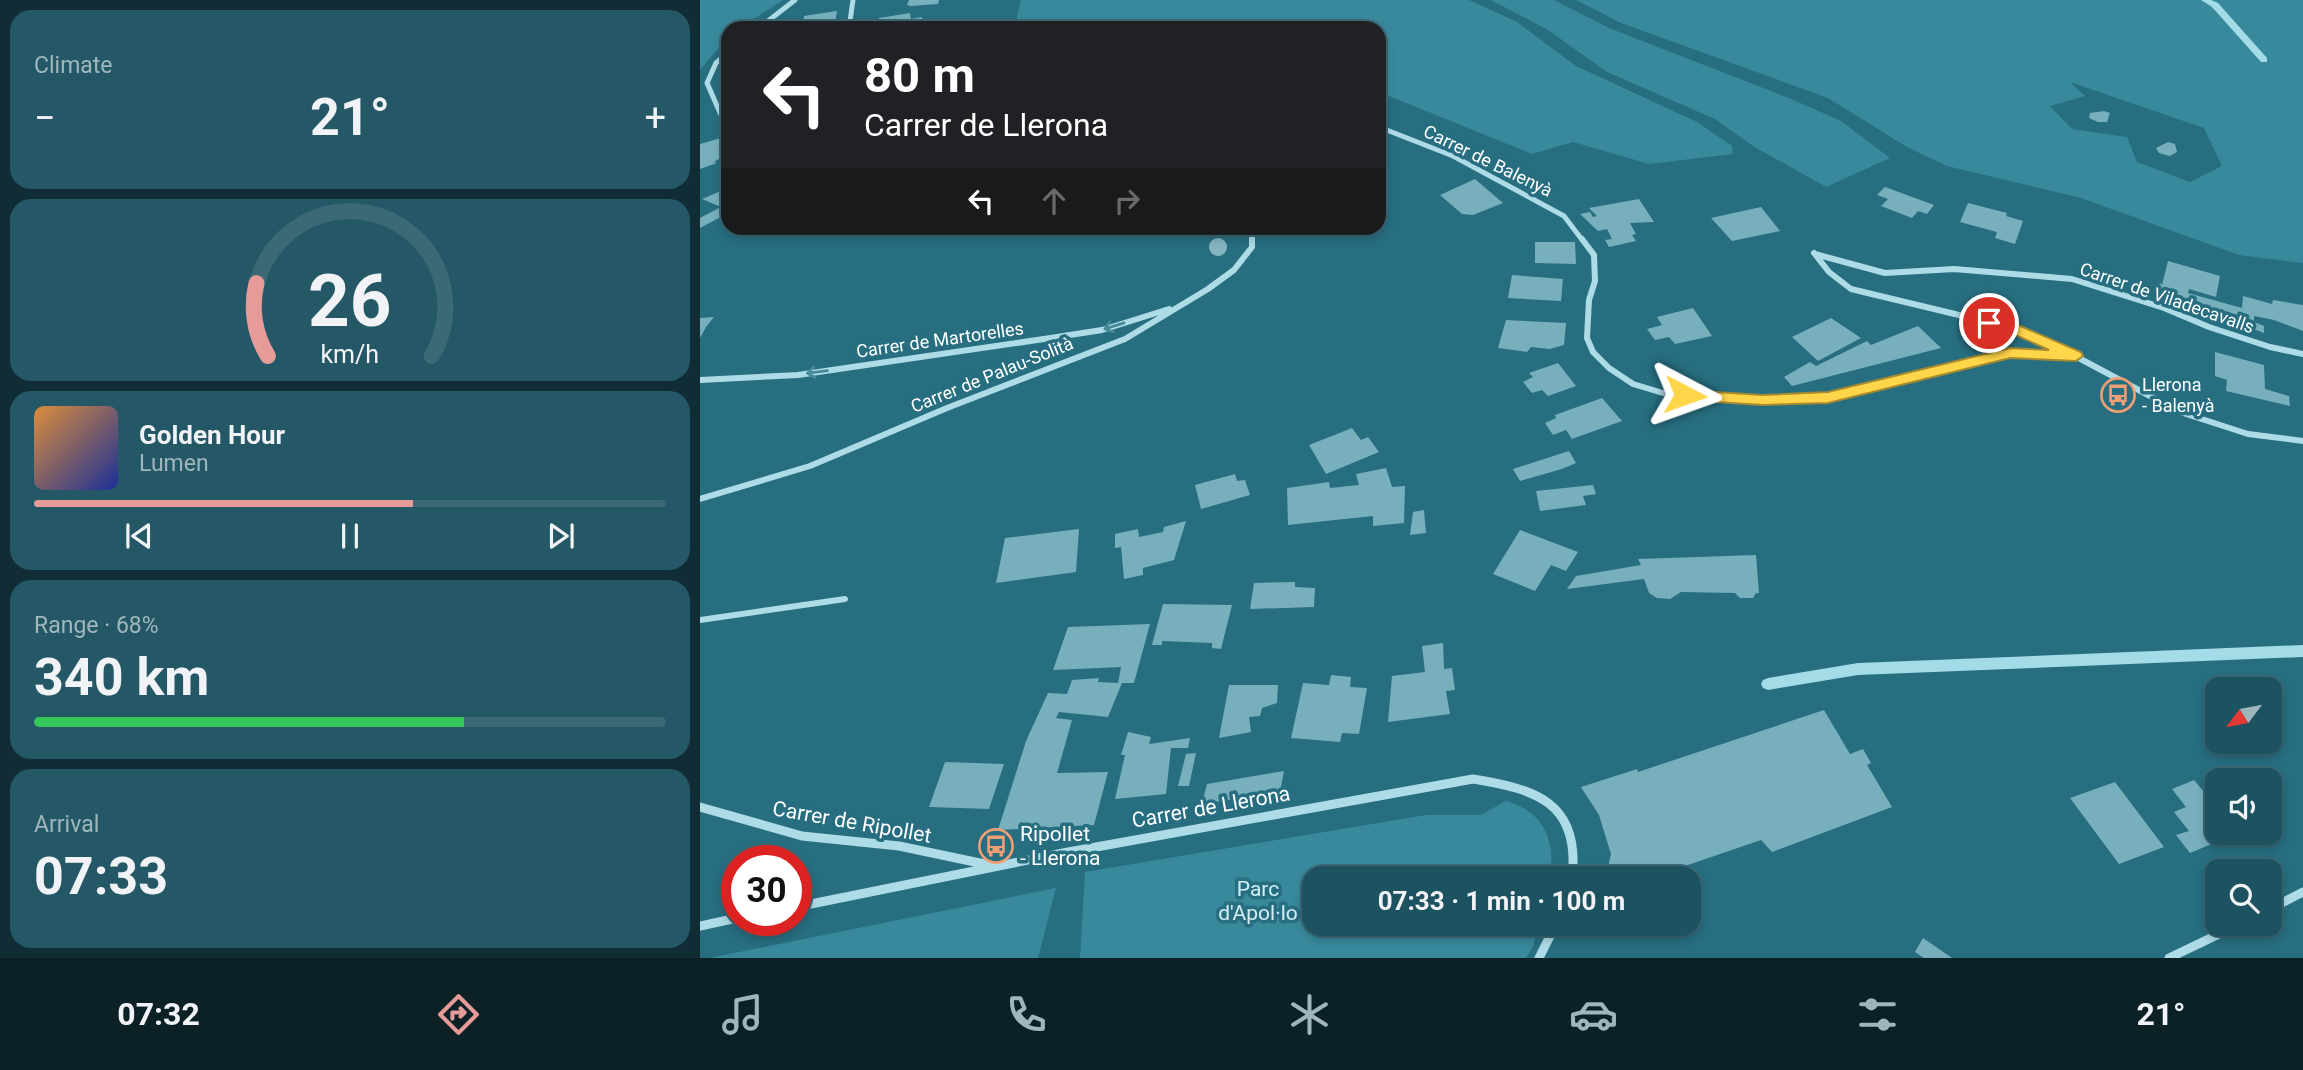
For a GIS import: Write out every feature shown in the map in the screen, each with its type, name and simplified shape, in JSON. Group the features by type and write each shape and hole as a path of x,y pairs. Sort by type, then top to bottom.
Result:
{"street":[{"path":"768,21 795,0"},
{"path":"850,21 853,0"},
{"path":"721,59 716,63 707,82 721,115"},
{"name":"Carrer de Balenyà","path":"1386,130 1452,156 1564,216 1594,255 1595,281 1589,300 1587,338 1593,352 1601,360 1633,384 1663,393 1685,395 1762,400 1828,397 2010,353 2076,356"},
{"name":"Carrer de Palau-Solità","path":"700,499 810,466 947,408 1125,339 1208,289 1234,270 1252,247 1252,235"},
{"name":"Carrer de Viladecavalls","path":"2076,356 2013,328 1852,289 1829,272 1814,253 1885,273 1954,269 2073,279 2164,308 2209,327 2258,343 2303,354"},
{"name":"Carrer de Martorelles","path":"700,380 798,375 1102,330 1179,305"},
{"path":"2076,356 2180,412 2248,434 2303,440"},
{"name":"Carrer de Llerona","path":"812,904 1063,853 1473,779 1517,786 1547,800 1573,844 1572,866"},
{"name":"Carrer de Ripollet","path":"700,807 802,836 900,846 999,867"},
{"path":"2282,903 2303,892"},
{"path":"700,926 721,921"},
{"path":"1539,958 1550,936"},
{"path":"2169,958 2215,936"}],"lane":[{"path":"700,620 845,599"}],"green space":[{"path":"700,0 783,0 751,21 721,21 721,45 700,70"},
{"path":"1021,0 1469,0 1517,22 1576,66 1697,122 1732,146 1733,154 1649,164 1573,142 1532,154 1386,95 1386,21 1016,21"},
{"path":"1491,0 1554,0 1609,28 1841,121 1890,158 1826,187 1753,146 1715,119 1607,72 1548,30"},
{"path":"1576,0 2303,0 2303,263 2239,255 2081,198 1947,166 1907,147 1828,98 1621,23","holes":["2070,82 2204,128 2222,166 2190,182 2137,162 2127,137 2072,129 2050,106 2085,96"]},
{"name":"Parc d'Apol·lo","path":"1506,801 1530,812 1545,830 1549,840 1551,866 1302,866 1302,936 1535,936 1526,958 1080,958 1085,872 1426,815 1481,815"},
{"path":"1056,888 1038,958 710,958"}],"building":[{"path":"909,0 939,0 938,4 911,6 907,5"},
{"path":"837,11 835,21 803,21 804,16"},
{"path":"910,13 911,19 922,17 922,21 879,21 879,18"},
{"path":"2090,113 2110,113 2107,122 2089,118"},
{"path":"721,138 721,158 714,162 717,163 700,169 700,144"},
{"path":"2168,142 2175,144 2177,152 2170,156 2159,153 2156,148"},
{"path":"1475,179 1503,203 1473,215 1462,214 1440,195"},
{"path":"1885,187 1934,205 1927,214 1918,211 1912,218 1881,206 1888,199 1877,195"},
{"path":"721,191 721,207 702,199"},
{"path":"1639,199 1654,222 1630,223 1636,234 1632,235 1636,241 1609,247 1605,240 1612,239 1607,229 1598,231 1580,214 1590,212 1593,217 1597,216 1589,208"},
{"path":"1968,203 2007,213 2006,216 2023,221 2015,244 1995,238 1997,232 1960,222"},
{"path":"721,207 721,217 700,228 700,218"},
{"path":"1761,207 1780,231 1732,241 1711,218"},
{"path":"1535,242 1575,242 1576,264 1535,263"},
{"path":"2168,261 2220,276 2216,297 2189,289 2188,293 2242,308 2243,296 2272,304 2273,300 2303,305 2303,331 2254,316 2254,322 2264,326 2264,333 2157,292 2160,283 2162,285"},
{"path":"1512,275 1563,279 1561,301 1508,298"},
{"path":"1693,308 1712,336 1675,344 1669,337 1655,340 1647,329 1662,325 1657,317"},
{"path":"714,317 706,327 700,338 700,318"},
{"path":"1831,318 1861,338 1818,361 1792,337"},
{"path":"1506,320 1566,323 1564,345 1550,349 1531,347 1527,352 1498,348"},
{"path":"1918,326 1941,348 1792,386 1784,377 1810,362 1816,366 1867,341 1871,345"},
{"path":"2215,352 2264,365 2265,389 2289,396 2290,406 2226,391 2227,380 2215,376"},
{"path":"1558,363 1576,386 1548,396 1542,390 1532,393 1523,382 1533,377 1529,373"},
{"path":"1602,398 1622,421 1572,439 1566,430 1553,435 1545,423 1556,418 1555,415"},
{"path":"1352,428 1361,440 1368,437 1379,452 1326,474 1309,445"},
{"path":"1569,451 1576,463 1562,469 1520,481 1513,469"},
{"path":"1386,468 1392,487 1405,486 1404,523 1373,526 1373,516 1288,525 1287,488 1329,482 1330,488 1359,485 1356,474"},
{"path":"1235,474 1237,481 1245,480 1250,495 1201,509 1195,485"},
{"path":"1593,485 1596,494 1583,496 1586,505 1540,511 1536,491"},
{"path":"1424,510 1426,533 1410,535 1413,512"},
{"path":"1186,521 1174,560 1143,568 1143,575 1124,579 1121,547 1115,548 1115,534 1138,529 1139,537 1163,532 1164,527"},
{"path":"1079,529 1076,572 996,583 1005,538"},
{"path":"1520,530 1578,552 1566,571 1551,565 1535,591 1493,574"},
{"path":"1756,555 1759,593 1753,598 1740,598 1735,593 1681,592 1670,599 1657,598 1649,593 1644,579 1567,589 1576,576 1641,565 1638,559"},
{"path":"1295,582 1295,587 1315,588 1314,607 1250,609 1254,583"},
{"path":"1163,604 1232,605 1221,649 1212,648 1212,643 1162,641 1162,645 1152,645"},
{"path":"1150,624 1134,683 1122,683 1108,717 1059,712 1056,718 1072,720 1057,773 1108,772 1094,825 998,830 1026,741 1048,693 1067,694 1072,680 1099,678 1098,682 1118,683 1121,667 1053,670 1068,627"},
{"path":"1443,643 1444,669 1452,668 1455,690 1446,691 1450,714 1388,722 1392,676 1425,672 1422,646"},
{"path":"1331,675 1351,677 1350,687 1367,688 1359,734 1342,733 1340,742 1291,738 1303,683 1329,685"},
{"path":"1229,685 1278,685 1277,703 1262,708 1260,716 1249,717 1251,732 1219,738"},
{"path":"1824,710 1850,754 1863,749 1871,763 1867,765 1892,807 1772,852 1761,840 1685,866 1608,866 1611,854 1599,815 1581,787 1637,769 1638,772"},
{"path":"1128,732 1151,737 1149,744 1190,738 1188,748 1171,748 1166,794 1115,799 1125,755 1121,755"},
{"path":"1196,753 1189,786 1178,786 1186,754"},
{"path":"945,762 1004,764 989,809 929,807"},
{"path":"1284,771 1280,792 1202,804 1207,784"},
{"path":"2194,780 2205,793 2205,845 2209,845 2190,853 2176,835 2189,831 2174,812 2186,807 2172,789"},
{"path":"2115,782 2164,847 2119,864 2070,798"},
{"path":"1923,938 1952,958 1924,958 1915,952"}],"waterway":[{"path":"2205,0 2215,5 2264,60"},
{"path":"1768,684 1858,669 2303,651"}],"place":[{"name":"Llerona - Balenyà","path":"2118,395"},
{"name":"Ripollet - Llerona","path":"996,846"}],"route":[{"path":"1685,395 1762,400 1828,397 2010,353 2076,356 2013,328 1989,323"}]}
